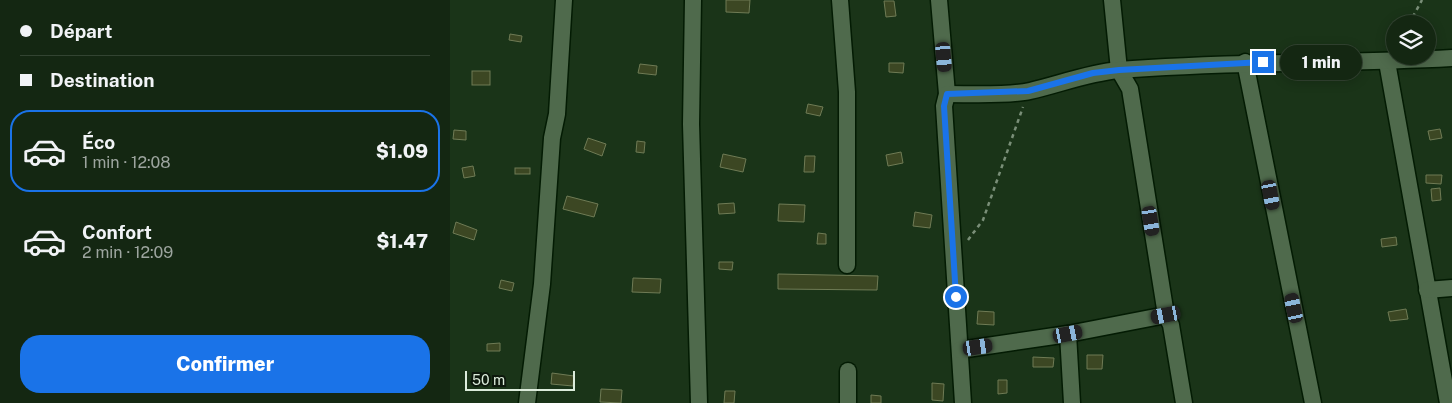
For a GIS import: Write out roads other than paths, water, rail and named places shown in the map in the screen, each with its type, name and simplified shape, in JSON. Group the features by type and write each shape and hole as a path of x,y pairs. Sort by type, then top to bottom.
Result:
{"street":[{"path":"527,403 542,284 552,138 557,114 564,0"},
{"path":"693,0 691,124 699,403"},
{"path":"840,0 847,92 847,265"},
{"path":"939,0 947,94 944,106 963,403"},
{"path":"1112,0 1119,70 1130,89 1166,315 1171,325 1184,403"},
{"path":"1436,59 1452,58"},
{"path":"947,94 1028,91 1093,73 1119,70 1245,62 1386,62"},
{"path":"1245,62 1313,403"},
{"path":"1389,65 1448,403"},
{"path":"1427,290 1452,288"},
{"path":"960,350 1068,334 1166,315"},
{"path":"1068,334 1072,403"},
{"path":"848,371 848,403"}]}
